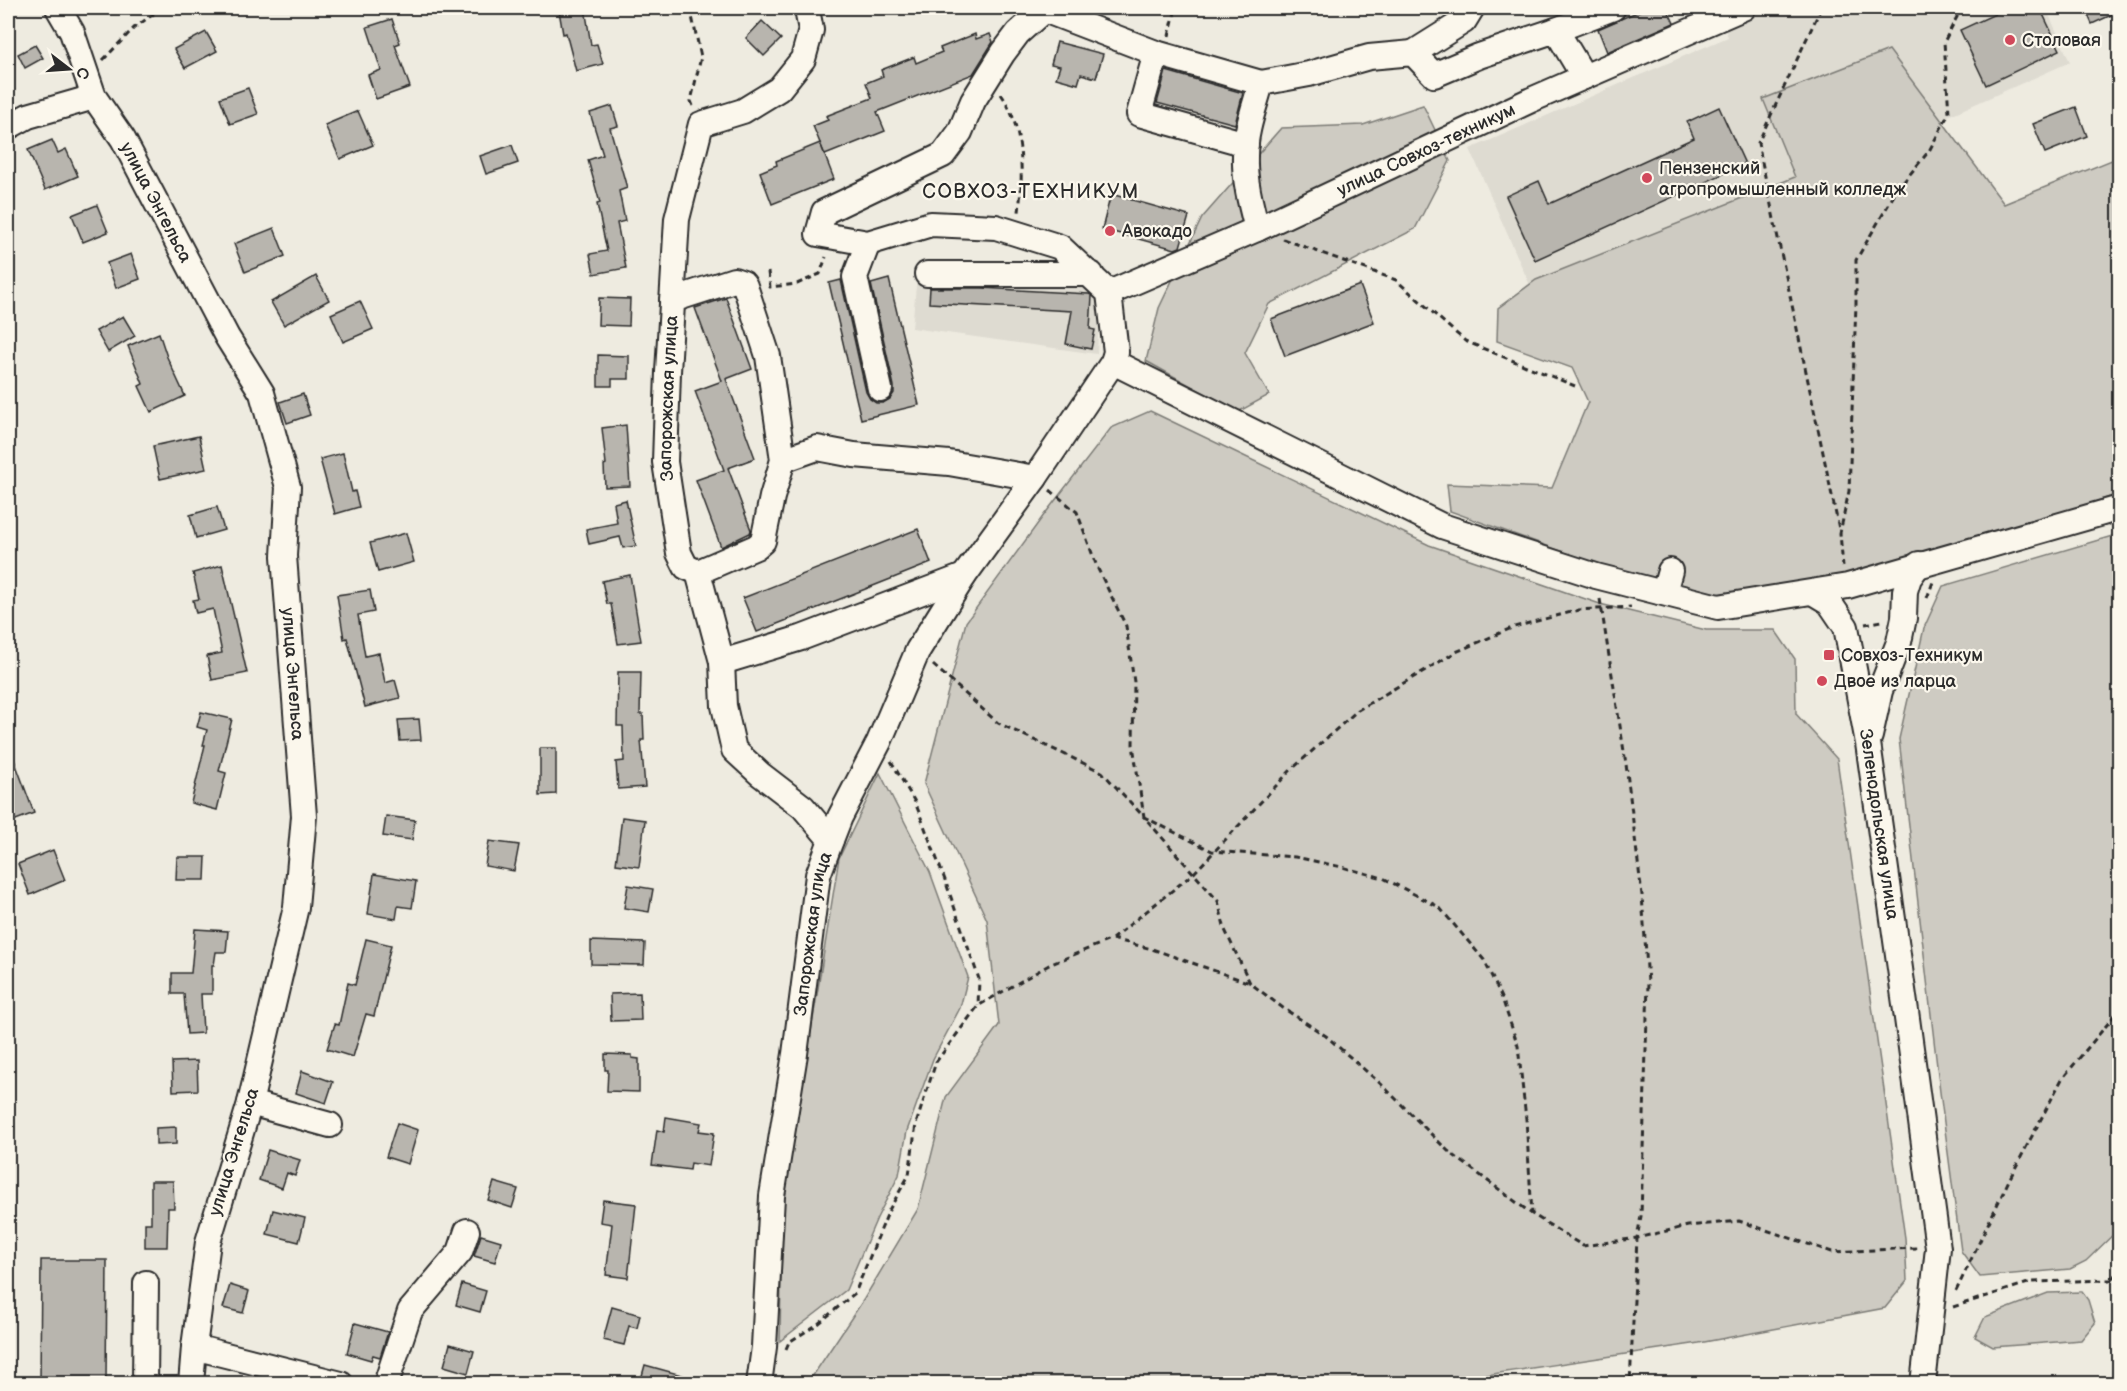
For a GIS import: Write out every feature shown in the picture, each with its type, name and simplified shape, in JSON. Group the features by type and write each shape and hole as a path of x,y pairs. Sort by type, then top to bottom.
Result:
{"street":[{"name":"улица Энгельса","path":"58,8 72,32 94,97 123,139 227,337 262,393 288,487 284,556 304,816 296,907 250,1103 208,1242 191,1383"},
{"path":"701,124 743,111 779,89 803,59 812,30 805,8"},
{"path":"831,840 840,817 879,742 918,652 963,576 1035,478 1113,362 1116,352 1109,293 1060,247 996,227 931,224 868,243 832,238 818,234 824,212 943,155 960,132 973,101 1018,33 1042,9 1160,54 1261,83 1309,74 1369,57 1413,53 1464,21 1472,8"},
{"path":"1413,53 1434,75 1479,56 1613,8"},
{"name":"улица Совхоз-техникум","path":"1109,293 1257,230 1531,100 1743,8"},
{"path":"1556,30 1584,77"},
{"path":"1160,54 1139,114 1246,144"},
{"path":"1257,230 1249,197 1245,156 1261,83"},
{"path":"8,127 28,116 94,97"},
{"name":"Запорожская улица","path":"701,124 677,219 672,300 665,462 679,553 686,567 698,572 722,662 724,706 734,750 760,774 803,807 831,840 818,875 795,1054 772,1196 765,1347 759,1383"},
{"path":"868,243 855,277 880,389"},
{"path":"927,274 1091,274"},
{"path":"672,300 734,280 746,286 768,356 783,460 772,497 763,542 698,572"},
{"path":"1113,362 1442,526 1596,576 1718,607 1858,583 2120,508"},
{"path":"783,460 817,448 854,455 948,463 1035,478"},
{"path":"1897,619 1909,578 1919,564"},
{"path":"1660,592 1664,592 1670,571"},
{"path":"722,662 801,639 963,576"},
{"path":"1858,583 1885,591 1893,599 1899,642 1880,691 1868,743"},
{"path":"1852,626 1858,583"},
{"name":"Зеленодольская улица","path":"1814,592 1829,602 1852,626 1938,1248 1923,1383"},
{"path":"250,1103 330,1125"},
{"path":"386,1383 410,1311 460,1252 467,1231"},
{"path":"145,1383 146,1283"},
{"path":"194,1347 341,1383"}],"path":[{"path":"100,63 134,28 162,8"},
{"path":"701,124 691,101 701,57 691,12 707,8"},
{"path":"1160,54 1176,8"},
{"path":"1821,8 1758,143 1840,533 1842,562 1858,583"},
{"path":"1840,533 1848,491 1856,260 1897,190 1929,151 1949,113 1944,42 1964,8"},
{"path":"989,78 1007,103 1017,132 1021,191 1018,217 1013,232"},
{"path":"1257,230 1396,280 1465,341 1575,386"},
{"path":"768,272 770,287 797,284 820,274 832,238"},
{"path":"1035,478 1077,512 1097,567 1126,626 1134,682 1133,745 1144,817"},
{"path":"1596,576 1626,764 1642,896 1647,972 1646,1092 1641,1216 1630,1383"},
{"path":"784,1352 789,1342 818,1324 855,1293 889,1210 909,1175 916,1124 936,1062 978,1006 1049,965 1112,939 1194,873 1212,851 1290,771 1358,710 1456,652 1514,627 1579,610 1640,607"},
{"path":"1852,626 1897,619"},
{"path":"918,652 998,723 1102,772 1218,902 1225,930 1250,982"},
{"path":"879,742 915,802 945,880 979,979 978,1006"},
{"path":"1144,817 1212,851 1295,857 1342,867 1383,878 1439,906 1484,960 1502,998 1518,1046 1526,1119 1532,1214"},
{"path":"1112,939 1152,949 1250,982 1283,1008 1326,1036 1382,1085 1448,1150 1532,1214 1583,1246 1638,1238 1688,1226 1739,1221 1832,1252 1938,1248"},
{"path":"2120,1009 2062,1079 2010,1178 1947,1309 2031,1282 2111,1280 2120,1276"},
{"path":"2111,1280 2120,1271"}],"shaded area":[{"name":"Пензенский агропромышленный колледж","path":"1768,8 2046,8 2070,62 1536,299 1470,149 1728,37 1724,25"},
{"path":"1889,50 2004,204 2119,157 2119,494 1907,563 1726,599 1597,564 1450,511 1447,484 1552,488 1588,402 1572,368 1497,341 1498,308 1536,280 1795,177 1763,99"},
{"path":"1423,105 1450,161 1415,229 1269,304 1245,353 1269,395 1238,412 1146,361 1159,308 1202,218 1281,128 1363,125"},
{"path":"918,265 1063,265 1100,293 1097,354 912,328"},
{"path":"1150,411 1429,545 1600,604 1706,630 1775,630 1795,659 1796,714 1837,759 1905,1238 1907,1281 1885,1308 1699,1343 1444,1383 808,1383 864,1299 918,1209 946,1097 999,1025 987,920 924,784 966,622 1111,428"},
{"path":"2119,534 2119,1229 2086,1261 2070,1269 1980,1277 1961,1251 1899,739 1924,628 1943,586"},
{"path":"880,773 930,872 968,977 960,1008 933,1059 907,1131 899,1175 877,1218 846,1290 780,1341 782,1212 839,858"},
{"path":"2082,1292 2088,1300 2095,1323 2081,1340 1993,1347 1975,1337 1985,1317 2048,1293"}],"building":[{"path":"585,8 591,45 597,44 603,64 576,71 566,33 563,34 559,11"},
{"path":"1646,8 1667,8 1674,23 1607,52 1598,29"},
{"name":"Столовая","path":"2008,8 2040,8 2060,50 1986,85 1960,30"},
{"path":"2085,8 2120,8 2120,11 2092,24"},
{"path":"392,19 400,43 395,45 410,87 376,99 368,75 381,70 367,27"},
{"path":"762,21 781,39 764,56 746,38"},
{"path":"206,32 217,51 185,68 174,49"},
{"path":"975,34 976,39 990,34 993,42 973,74 877,112 885,131 825,155 813,126 828,120 826,116 872,98 866,83 883,76 881,70 914,57 916,63 942,52 940,48"},
{"path":"1057,42 1103,54 1096,78 1081,74 1078,84 1056,78 1060,66 1051,64"},
{"path":"35,45 43,58 25,68 18,54"},
{"path":"1166,71 1243,93 1235,124 1157,103"},
{"path":"248,88 258,114 230,124 220,98"},
{"path":"612,106 618,126 610,128 627,188 619,191 625,221 617,223 626,268 594,274 590,254 607,251 597,204 600,203 588,160 603,155 590,113"},
{"path":"1719,107 1745,164 1535,260 1506,196 1539,181 1549,204 1694,138 1687,122"},
{"path":"2076,107 2087,136 2045,153 2033,124"},
{"path":"358,111 373,145 340,159 325,125"},
{"path":"52,140 58,153 66,149 78,176 45,190 28,150"},
{"path":"820,143 834,179 772,204 760,172 777,165 776,161"},
{"path":"512,145 518,163 486,174 480,156"},
{"path":"1111,194 1189,216 1180,247 1175,249 1102,229"},
{"path":"97,205 108,232 83,242 72,215"},
{"path":"274,228 285,256 245,272 234,244"},
{"path":"131,254 140,279 116,288 107,263"},
{"path":"316,276 329,300 284,325 271,302"},
{"path":"889,279 919,405 861,419 829,283 841,280 866,392 876,403 883,403 894,393 894,386 871,284"},
{"path":"1360,285 1374,322 1285,356 1271,319"},
{"path":"930,288 982,288 1089,294 1092,296 1090,329 1095,330 1091,349 1066,344 1072,311 929,303"},
{"path":"599,298 630,299 629,326 598,325"},
{"path":"726,298 752,369 726,379 755,458 728,468 751,530 750,533 721,547 696,480 724,470 695,391 722,381 695,308"},
{"path":"360,301 373,329 343,342 331,314"},
{"path":"123,316 135,336 108,352 96,331"},
{"path":"159,333 185,396 151,412 139,386 143,384 128,346"},
{"path":"598,355 629,356 629,379 612,379 612,386 598,386"},
{"path":"303,394 310,415 287,423 280,402"},
{"path":"626,425 630,486 605,487 604,465 606,464 602,428"},
{"path":"199,436 206,469 160,479 153,446"},
{"path":"343,453 352,492 355,491 359,507 335,514 320,459"},
{"path":"626,500 636,546 623,548 620,537 589,544 586,529 617,523 614,503"},
{"path":"217,507 224,530 196,538 190,515"},
{"path":"918,529 931,563 757,632 743,598"},
{"path":"406,533 414,562 378,572 370,543"},
{"path":"222,565 247,673 212,680 207,656 222,653 213,609 196,613 193,600 199,599 193,573"},
{"path":"630,575 641,641 618,644 611,604 607,604 602,581"},
{"path":"370,590 374,612 358,615 365,656 379,653 385,683 395,680 400,698 365,707 347,638 344,639 337,595"},
{"path":"618,672 641,672 640,714 643,714 644,740 641,740 645,787 618,789 616,762 624,761 623,726 617,726"},
{"path":"201,712 232,719 219,771 226,773 217,810 191,803 207,730 197,727"},
{"path":"419,719 421,740 400,741 398,720"},
{"path":"8,746 34,813 8,823"},
{"path":"540,748 556,748 556,794 540,795"},
{"path":"386,816 415,820 412,840 383,836"},
{"path":"622,817 645,820 639,867 616,864"},
{"path":"489,841 519,845 514,871 485,866"},
{"path":"53,850 65,880 30,895 18,864"},
{"path":"177,857 206,857 205,880 176,880"},
{"path":"374,874 416,881 412,908 398,906 396,919 368,914"},
{"path":"628,885 653,889 649,912 624,908"},
{"path":"195,929 228,931 226,952 216,952 214,965 212,965 212,994 201,994 203,1033 187,1034 184,994 172,994 172,973 191,973"},
{"path":"366,939 391,945 374,1016 366,1014 353,1057 327,1049 335,1024 339,1025 348,983 355,985"},
{"path":"591,941 645,943 644,965 591,964"},
{"path":"640,993 641,1020 611,1021 610,994"},
{"path":"605,1054 632,1055 632,1058 639,1059 639,1092 607,1091 608,1070 605,1070"},
{"path":"197,1061 198,1090 173,1091 172,1062"},
{"path":"302,1071 333,1082 326,1103 296,1093"},
{"path":"666,1117 701,1123 699,1131 714,1133 709,1166 691,1163 690,1170 652,1165 657,1130 664,1132"},
{"path":"397,1123 418,1130 408,1164 386,1157"},
{"path":"176,1127 176,1144 156,1145 156,1128"},
{"path":"268,1150 300,1160 295,1176 287,1173 282,1188 259,1180"},
{"path":"151,1181 173,1181 174,1208 168,1208 167,1247 145,1247 145,1223 151,1223"},
{"path":"494,1182 518,1189 512,1208 488,1200"},
{"path":"603,1200 636,1204 628,1278 606,1275 612,1224 600,1222"},
{"path":"273,1210 305,1218 299,1242 267,1234"},
{"path":"481,1235 501,1241 495,1262 474,1256"},
{"path":"41,1260 107,1260 106,1383 40,1383"},
{"path":"462,1284 486,1291 480,1312 456,1305"},
{"path":"230,1285 249,1291 243,1313 223,1308"},
{"path":"612,1307 640,1315 637,1328 629,1326 624,1345 603,1340"},
{"path":"355,1323 388,1332 380,1357 373,1355 371,1360 347,1353"},
{"path":"450,1344 474,1351 468,1373 444,1366"},
{"path":"645,1365 696,1379 696,1383 640,1383"}],"place":[{"name":"Столовая","path":"2010,40"},
{"name":"Пензенский агропромышленный колледж","path":"1647,178"},
{"name":"Авокадо","path":"1110,231"},
{"name":"Совхоз-Техникум","path":"1829,655"},
{"name":"Двое из ларца","path":"1822,681"}],"district":[{"name":"СОВХОЗ-ТЕХНИКУМ","path":"1031,192"}]}
